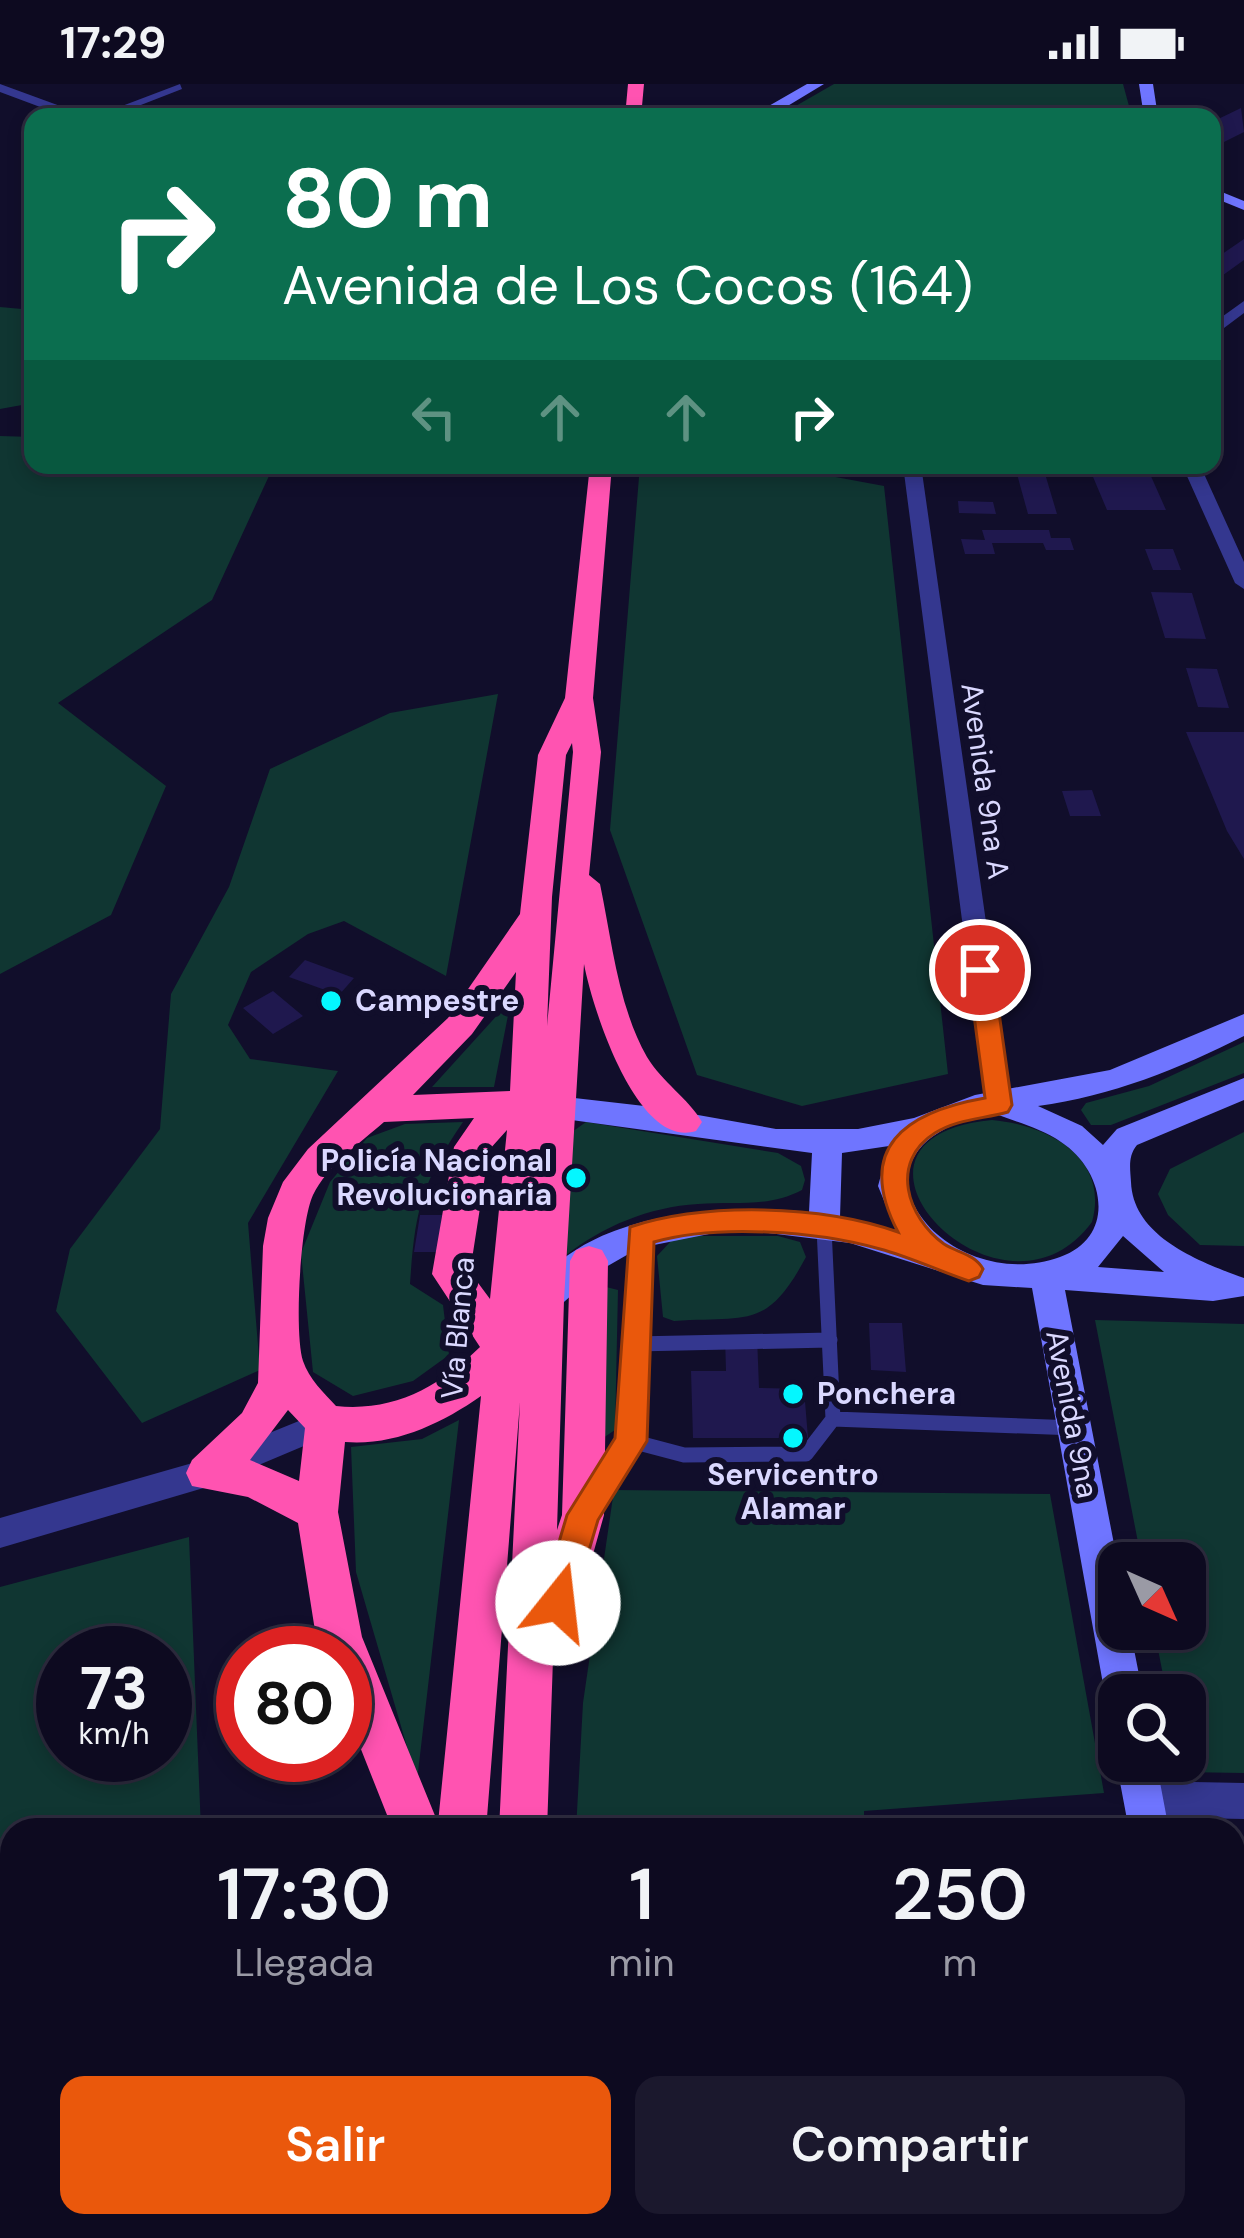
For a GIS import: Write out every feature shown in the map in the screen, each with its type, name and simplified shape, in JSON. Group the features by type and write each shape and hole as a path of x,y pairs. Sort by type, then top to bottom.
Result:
{"highway":[{"name":"Vía Blanca","path":"462,1818 502,1349 542,1105 577,844 586,752 579,698 600,474"},
{"name":"Vía Blanca","path":"524,1818 545,1300 536,897 552,755 579,698"},
{"path":"577,844 612,1020 625,1057 652,1096 684,1122"},
{"path":"207,1473 269,1407 283,1362 282,1230 297,1189 330,1149 454,1036 509,964 536,897"},
{"path":"376,1109 542,1105"},
{"path":"502,1349 451,1274 472,1148 490,1124 542,1105"},
{"path":"532,1690 584,1515 589,1261"},
{"path":"283,1362 303,1399 326,1423 378,1426 429,1408 460,1388 545,1300"},
{"path":"326,1423 317,1512 339,1637 412,1818"},
{"path":"207,1473 254,1479 317,1512"}],"main road":[{"path":"775,108 817,84"},
{"path":"542,1105 684,1122 768,1141 827,1145 922,1127 950,1114 1139,1071 1244,1024"},
{"path":"1046,1276 1080,1263 1102,1244 1114,1218 1117,1147 1126,1137 1244,1088"},
{"path":"999,1105 1051,1122 1079,1140 1102,1163 1144,1240 1193,1274 1239,1287"},
{"path":"922,1127 902,1147 892,1172 895,1200 909,1228 935,1252 969,1269"},
{"path":"824,1228 827,1145"},
{"path":"545,1300 589,1261 640,1235 680,1223 716,1221 879,1237 1008,1278 1239,1287"},
{"name":"Avenida 9na","path":"1046,1276 1120,1674"}],"street":[{"path":"123,108 178,87"},
{"path":"0,88 54,108"},
{"path":"1221,324 1244,305"},
{"name":"Avenida 9na A","path":"913,474 999,1105"},
{"path":"1195,474 1244,583"},
{"path":"0,1533 207,1473 326,1423"},
{"path":"1143,1797 1244,1801"}],"lane":[{"path":"631,1441 684,1455 806,1454 833,1419 824,1228"},
{"path":"584,1515 631,1441 640,1235"},
{"path":"635,1344 830,1340"},
{"path":"833,1419 1075,1428"}],"green space":[{"path":"834,84 1123,84 1130,108 796,108"},
{"path":"0,307 24,309 24,405 0,409"},
{"path":"0,436 24,437 24,474 270,474 212,600 58,703 166,786 111,915 0,974"},
{"path":"639,474 819,474 884,486 948,1074 802,1106 697,1075 610,830"},
{"path":"498,694 446,976 344,921 308,934 251,972 228,1025 250,1059 338,1071 248,1223 260,1370 142,1423 56,1311 70,1249 160,1129 171,994 229,887 270,769 390,713"},
{"path":"511,1000 494,1087 432,1087"},
{"path":"1244,1042 1244,1073 1111,1125 1091,1125 1081,1110 1086,1103 1149,1086"},
{"path":"992,1120 1053,1137 1083,1162 1092,1179 1092,1222 1054,1254 1011,1261 971,1249 937,1224 917,1193 915,1161 938,1135"},
{"path":"463,1122 423,1198 410,1284 443,1305 449,1355 413,1381 353,1396 313,1372 301,1253 330,1182 367,1138 405,1124"},
{"path":"586,1122 778,1153 801,1166 805,1180 802,1190 777,1199 680,1206 644,1214 611,1227 565,1256 572,1132"},
{"path":"1244,1132 1244,1246 1200,1245 1168,1215 1158,1194 1170,1169"},
{"path":"693,1236 778,1236 800,1242 806,1257 767,1308 738,1318 674,1321 663,1317 657,1256 671,1241"},
{"path":"602,1286 618,1290 615,1430 603,1438"},
{"path":"1095,1320 1244,1324 1244,1773 1206,1772 1206,1674 1163,1674 1158,1650 1206,1650 1206,1542 1138,1542"},
{"path":"459,1420 417,1781 356,1572 351,1447 422,1439"},
{"path":"614,1490 1050,1494 1098,1760 1098,1782 1104,1793 864,1811 864,1818 577,1818 583,1703"},
{"path":"189,1537 201,1818 0,1818 0,1587"}],"building":[{"path":"1241,108 1244,132 1221,144 1221,118"},
{"path":"1244,239 1244,260 1221,277 1221,255"},
{"path":"1017,474 1045,474 1057,514 1028,514"},
{"path":"1092,474 1150,474 1166,510 1107,510"},
{"path":"958,501 993,502 996,514 959,513"},
{"path":"982,530 1049,530 1051,538 1070,538 1074,550 1046,550 1043,543 992,543 995,554 965,554 961,539 985,540"},
{"path":"1145,549 1173,549 1181,570 1153,570"},
{"path":"1151,592 1192,593 1206,639 1165,638"},
{"path":"1186,668 1217,669 1229,708 1198,707"},
{"path":"1186,732 1244,732 1244,859 1227,831"},
{"path":"1092,790 1101,816 1070,816 1062,791"},
{"path":"305,960 354,978 339,995 289,977"},
{"path":"273,991 303,1016 273,1034 243,1008"},
{"path":"420,1215 442,1215 438,1252 414,1252"},
{"path":"869,1323 902,1323 906,1372 871,1370"},
{"path":"725,1336 757,1336 759,1388 804,1389 808,1438 693,1438 691,1371 726,1371"}],"place":[{"name":"Campestre","path":"331,1001"},
{"name":"Policía Nacional Revolucionaria","path":"576,1178"},
{"name":"Ponchera","path":"793,1394"},
{"name":"Servicentro Alamar","path":"793,1438"}],"route":[{"path":"558,1603 584,1515 631,1441 640,1235 680,1223 784,1223 879,1237 969,1269 935,1252 909,1228 895,1200 892,1172 902,1147 922,1127 950,1114 999,1105 980,970"}]}
